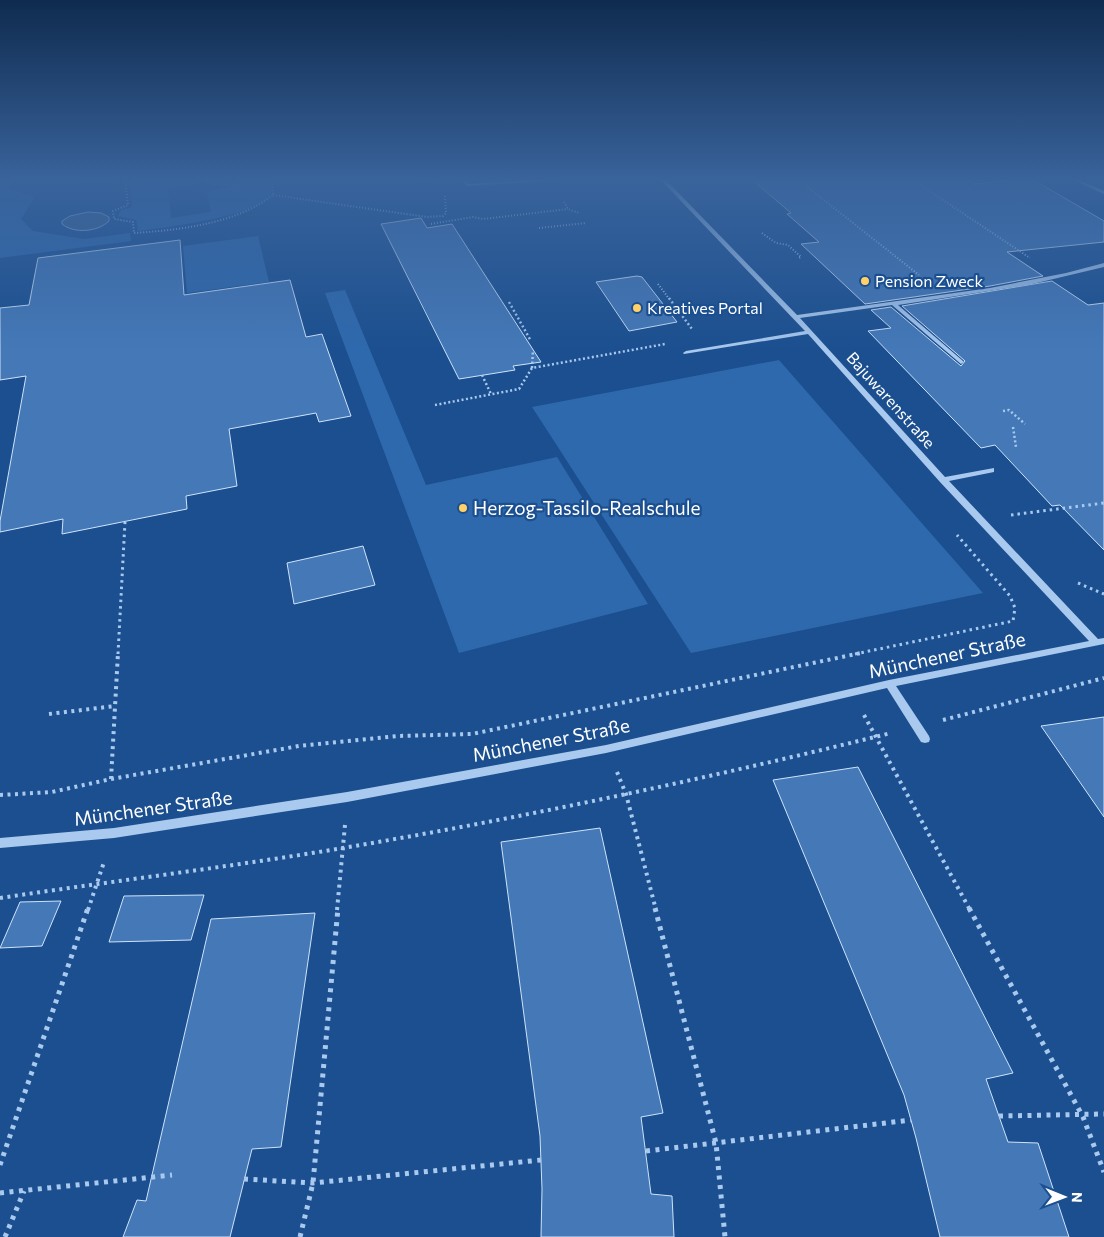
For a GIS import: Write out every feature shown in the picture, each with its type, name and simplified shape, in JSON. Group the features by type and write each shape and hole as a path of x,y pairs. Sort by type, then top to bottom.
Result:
{"street":[{"name":"Bajuwarenstraße","path":"717,236 810,332 944,480 1100,642"},
{"path":"796,317 1060,278 1104,265"},
{"path":"894,304 961,362"},
{"path":"686,353 810,332"},
{"path":"944,480 992,470"},
{"name":"Münchener Straße","path":"0,843 114,833 347,797 606,749 889,684 1100,642"},
{"path":"889,684 925,738"}],"path":[{"path":"766,236 776,243 788,245 801,257 799,258"},
{"path":"869,236 946,296"},
{"path":"997,236 1060,278"},
{"path":"658,284 698,338 710,349"},
{"path":"509,302 531,341"},
{"path":"532,368 668,343"},
{"path":"434,405 519,389 532,368 533,350"},
{"path":"482,375 491,394"},
{"path":"1003,411 1009,410 1025,424"},
{"path":"1012,427 1016,447"},
{"path":"1077,502 1081,506"},
{"path":"1010,515 1104,503"},
{"path":"111,779 125,522"},
{"path":"0,796 52,792 111,779 299,746 398,736 472,734 1013,621 1016,612 1015,603 953,532"},
{"path":"1087,589 1104,594"},
{"path":"0,898 96,886 342,848 626,794 1023,701 1104,678"},
{"path":"852,693 1083,1116 1104,1172"},
{"path":"49,714 115,706"},
{"path":"606,749 626,794 716,1143 725,1237"},
{"path":"300,1237 313,1183 347,797"},
{"path":"0,1165 114,833"},
{"path":"998,1116 1083,1116 1104,1114"},
{"path":"646,1151 911,1120"},
{"path":"244,1179 313,1183 541,1160"},
{"path":"0,1192 172,1175"},
{"path":"5,1237 24,1191"}],"shaded area":[{"path":"0,236 63,236 84,239 130,236 131,241 0,258"},
{"path":"258,236 269,282 187,293 183,246"},
{"path":"345,290 426,485 557,457 648,604 459,653 325,293"},
{"path":"779,360 983,593 691,653 532,407"}],"building":[{"path":"387,236 460,236 541,362 513,366 515,370 459,379"},
{"path":"812,236 1104,236 1104,242 1007,252 1043,276 990,286 865,304 801,244 819,242"},
{"path":"180,240 184,295 290,280 306,337 322,334 351,416 319,422 316,413 229,429 237,486 186,496 187,509 62,534 63,519 0,532 0,521 26,376 0,380 0,308 29,305 38,258"},
{"path":"637,276 642,277 677,322 629,331 596,282"},
{"path":"1052,281 1088,305 1104,303 1104,550 1060,505 1052,506 995,445 981,448 868,331 891,328 871,310 891,307 961,366 965,361 902,306"},
{"path":"363,546 375,585 294,604 287,563"},
{"path":"1104,717 1104,817 1041,726"},
{"path":"858,767 1013,1073 986,1079 1008,1142 1038,1143 1069,1237 940,1237 904,1095 773,780"},
{"path":"600,828 663,1113 641,1117 651,1194 672,1196 674,1237 541,1237 540,1136 501,842"},
{"path":"204,895 191,940 109,942 124,896"},
{"path":"61,901 42,946 0,948 20,902"},
{"path":"315,913 281,1147 252,1149 230,1237 123,1237 137,1200 146,1201 211,919"}],"place":[{"name":"Pension Zweck","path":"865,281"},
{"name":"Kreatives Portal","path":"637,308"},
{"name":"Herzog-Tassilo-Realschule","path":"463,508"}]}
